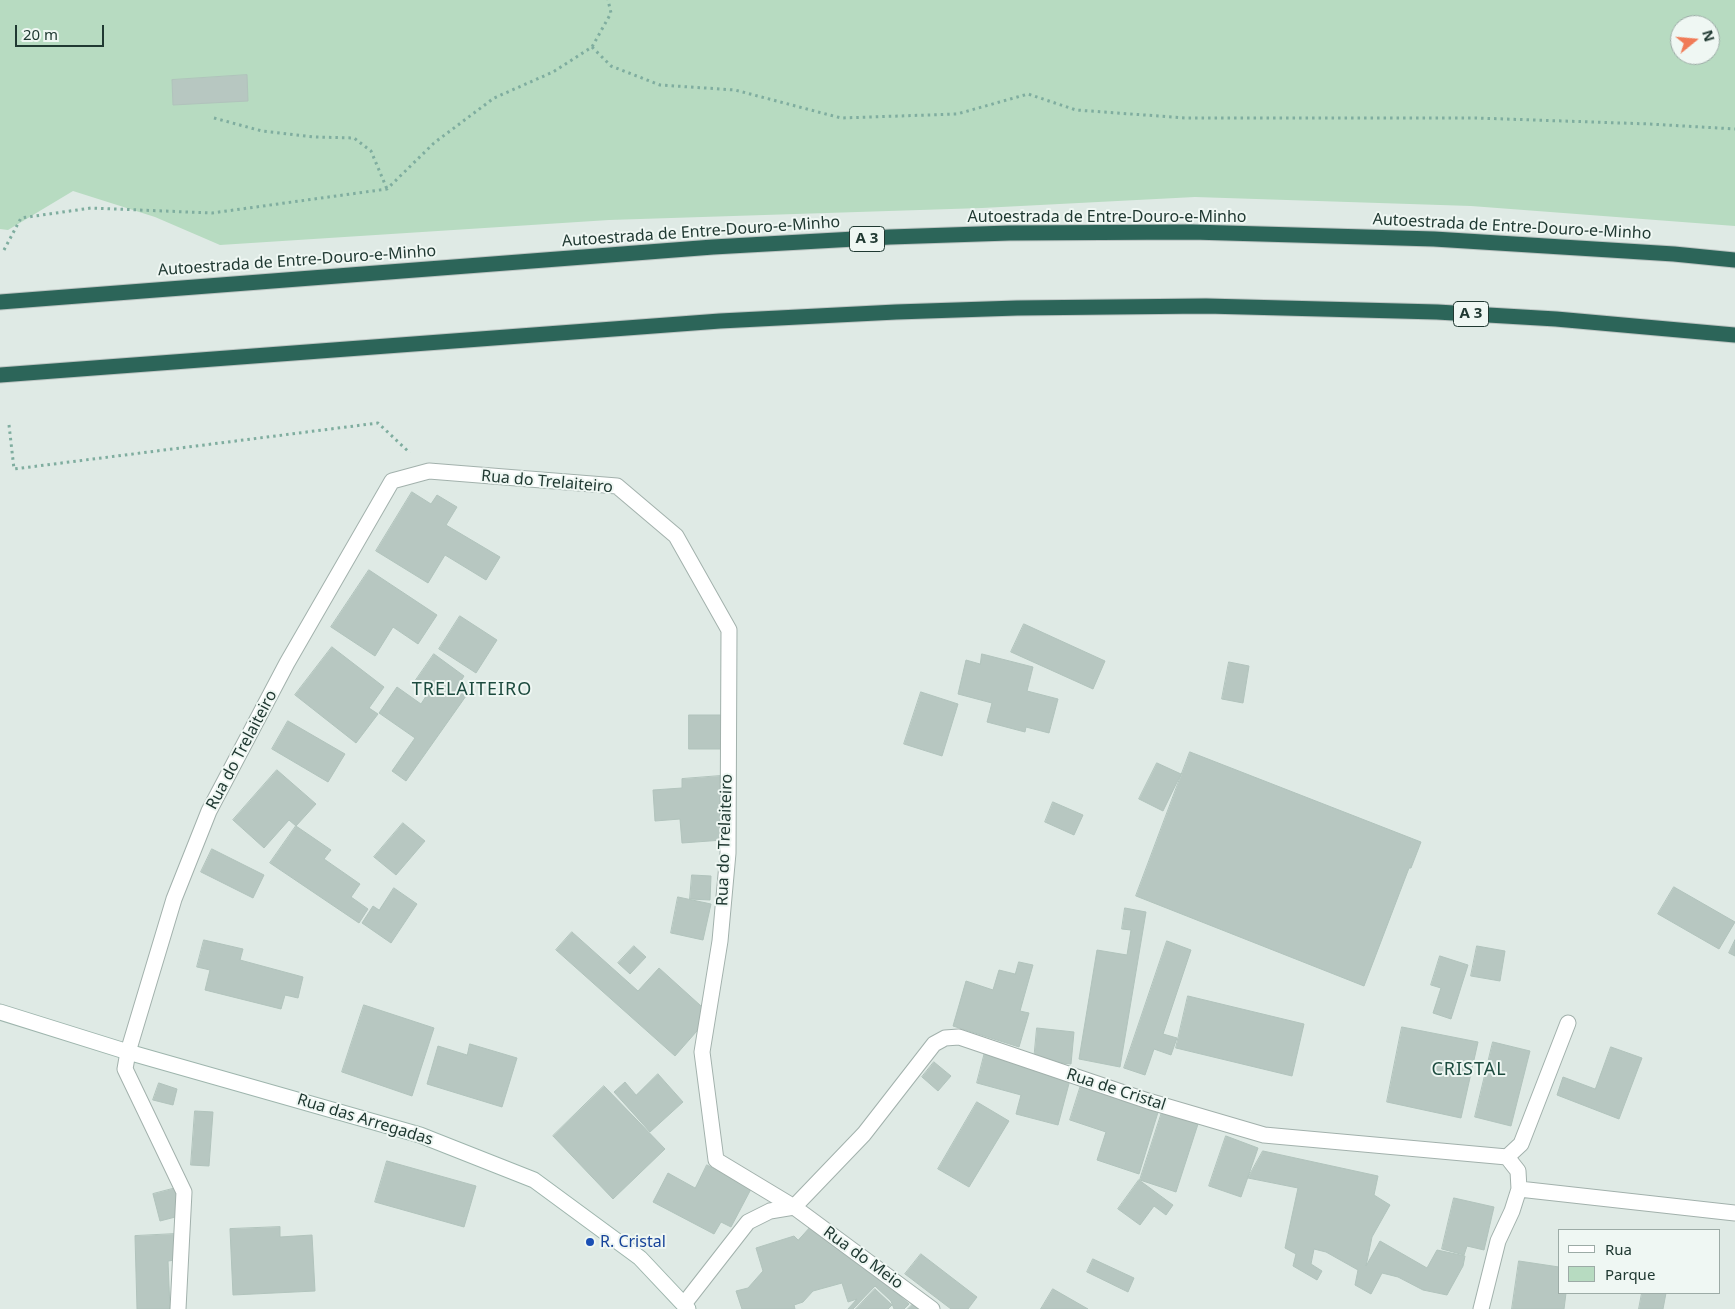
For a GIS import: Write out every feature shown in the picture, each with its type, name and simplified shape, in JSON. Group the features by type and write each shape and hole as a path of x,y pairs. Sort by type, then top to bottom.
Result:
{"highway":[{"name":"Autoestrada de Entre-Douro-e-Minho","path":"0,302 703,248 1009,233 1192,232 1434,239 1664,253 1735,260"},
{"name":"A 3","path":"0,375 720,321 1017,308 1206,306 1437,312 1566,320 1735,335"}],"street":[{"name":"Rua do Trelaiteiro","path":"178,1309 184,1192 125,1069 128,1052 174,900 209,811 287,663 392,481 429,471 617,486 676,536 729,630 728,853 720,941 702,1052 716,1160 794,1207"},
{"name":"Rua das Arregadas","path":"0,1012 128,1052 420,1135 534,1180 640,1258 686,1306"},
{"path":"1481,1309 1498,1241 1512,1211 1519,1189 1518,1171 1507,1157 1521,1144 1568,1023"},
{"name":"Rua de Cristal","path":"794,1207 864,1134 934,1044 945,1038 959,1037 1148,1101 1264,1135 1507,1157"},
{"path":"1519,1189 1735,1213"},
{"path":"686,1306 748,1222 770,1211 794,1207"},
{"name":"Rua do Meio","path":"794,1207 932,1309"}],"path":[{"path":"4,250 21,218 91,208 212,213 386,189 434,142 494,98 553,72 592,47 611,13 608,0"},
{"path":"592,47 611,66 660,85 735,90 841,118 957,114 1028,94 1076,110 1186,118 1476,118 1735,129"},
{"path":"214,118 262,131 314,137 354,138 371,151 386,189"},
{"path":"9,425 14,469 378,423 429,471"}],"green space":[{"path":"0,0 1735,0 1735,226 1471,206 1195,197 982,208 609,220 220,245 155,217 73,191 8,230 0,229"}],"building":[{"path":"247,75 248,101 173,105 172,80"},
{"path":"412,492 431,504 437,495 457,507 446,525 500,557 486,580 445,555 428,583 376,551"},
{"path":"369,570 437,615 418,644 393,627 375,656 331,627"},
{"path":"460,616 497,640 476,673 439,649"},
{"path":"1024,624 1105,661 1093,689 1011,652"},
{"path":"332,647 384,687 369,708 378,714 356,743 295,695"},
{"path":"434,654 464,676 456,689 466,696 406,781 392,771 415,738 379,713 397,687 421,704 430,690 416,680"},
{"path":"982,654 1033,667 1027,691 1058,699 1049,733 1026,727 1025,732 987,722 992,703 958,694 966,660 980,664"},
{"path":"1229,662 1249,666 1243,703 1222,699"},
{"path":"921,692 958,704 942,756 904,744"},
{"path":"689,715 727,715 727,749 689,749"},
{"path":"288,721 345,754 328,782 272,749"},
{"path":"1190,752 1421,842 1411,868 1409,868 1364,986 1136,896"},
{"path":"1157,763 1181,774 1163,811 1139,799"},
{"path":"277,770 316,804 296,826 289,820 264,848 233,820"},
{"path":"720,776 723,840 682,843 680,819 655,821 653,790 682,788 682,779"},
{"path":"1053,802 1083,815 1074,835 1045,822"},
{"path":"403,823 425,841 396,875 374,857"},
{"path":"296,826 331,850 324,859 360,884 351,897 368,909 359,923 270,863"},
{"path":"212,849 264,875 253,898 201,872"},
{"path":"692,875 711,876 710,900 690,899"},
{"path":"1674,887 1735,922 1719,949 1658,914"},
{"path":"394,888 417,904 391,943 362,923 373,906 379,910"},
{"path":"678,897 711,904 703,940 671,933"},
{"path":"1125,908 1146,912 1120,1067 1079,1059 1097,950 1127,955 1131,930 1122,929"},
{"path":"572,932 638,991 659,968 711,1015 675,1056 556,950"},
{"path":"204,940 243,949 240,960 303,977 298,998 285,995 281,1009 205,990 210,970 197,967"},
{"path":"1735,940 1735,956 1729,953"},
{"path":"1167,941 1191,950 1163,1034 1177,1038 1171,1055 1154,1049 1145,1075 1124,1068"},
{"path":"634,946 646,957 630,974 618,963"},
{"path":"1477,946 1505,951 1500,981 1471,976"},
{"path":"1440,956 1468,965 1451,1019 1433,1013 1441,988 1431,985"},
{"path":"1019,962 1033,965 1020,1011 1029,1013 1019,1047 953,1026 966,981 993,990 999,970 1015,974"},
{"path":"1188,996 1304,1024 1292,1076 1176,1048"},
{"path":"364,1005 434,1028 412,1096 342,1072"},
{"path":"1402,1027 1478,1042 1461,1118 1387,1102"},
{"path":"1037,1028 1074,1032 1071,1064 1034,1060"},
{"path":"1493,1042 1530,1051 1511,1126 1475,1117"},
{"path":"470,1044 517,1058 502,1107 427,1084 438,1046 467,1055"},
{"path":"1611,1047 1642,1058 1619,1119 1557,1095 1563,1077 1595,1089"},
{"path":"985,1052 1071,1076 1058,1125 1016,1114 1021,1095 977,1083"},
{"path":"934,1062 951,1076 938,1091 922,1077"},
{"path":"658,1074 683,1102 650,1132 614,1092 625,1082 636,1095"},
{"path":"159,1083 177,1089 173,1105 153,1100"},
{"path":"1081,1085 1159,1109 1139,1174 1097,1160 1106,1132 1070,1120"},
{"path":"604,1086 665,1149 613,1199 553,1136"},
{"path":"977,1102 1009,1121 969,1187 938,1169"},
{"path":"195,1111 213,1112 209,1166 191,1165"},
{"path":"1162,1112 1198,1124 1176,1192 1140,1180"},
{"path":"1226,1136 1258,1148 1241,1197 1209,1186"},
{"path":"1263,1151 1378,1176 1374,1195 1390,1205 1372,1237 1366,1266 1380,1241 1427,1268 1437,1250 1465,1256 1463,1266 1447,1295 1423,1290 1398,1277 1382,1273 1371,1294 1355,1285 1358,1270 1326,1252 1314,1249 1311,1264 1322,1271 1317,1280 1293,1266 1296,1254 1285,1248 1298,1188 1248,1178"},
{"path":"387,1161 476,1186 464,1227 375,1202"},
{"path":"707,1165 751,1189 731,1227 721,1222 714,1234 653,1202 668,1173 695,1188"},
{"path":"1139,1180 1173,1205 1166,1215 1154,1206 1140,1225 1118,1209"},
{"path":"176,1188 183,1215 160,1221 153,1194"},
{"path":"1454,1198 1494,1207 1484,1250 1467,1246 1464,1255 1442,1249"},
{"path":"816,1221 909,1304 904,1309 894,1309 891,1301 875,1286 853,1309 848,1309 857,1299 848,1302 842,1283 813,1291 803,1302 794,1305 795,1309 742,1309 736,1291 748,1288 763,1271 756,1248 794,1236 798,1240"},
{"path":"280,1227 280,1237 312,1235 315,1291 233,1295 230,1229"},
{"path":"175,1234 176,1260 168,1261 170,1309 137,1309 135,1236"},
{"path":"921,1254 977,1297 968,1309 951,1309 905,1274"},
{"path":"1093,1259 1134,1278 1128,1292 1087,1272"},
{"path":"1519,1261 1558,1267 1558,1294 1566,1294 1564,1309 1512,1309"},
{"path":"875,1289 892,1305 888,1309 856,1309"},
{"path":"1053,1289 1088,1309 1041,1309"},
{"path":"1642,1294 1666,1294 1663,1309 1639,1309"},
{"path":"915,1302 922,1309 908,1309"}],"place":[{"name":"R. Cristal","path":"590,1242"}],"district":[{"name":"TRELAITEIRO","path":"472,690"},
{"name":"CRISTAL","path":"1469,1070"}]}
